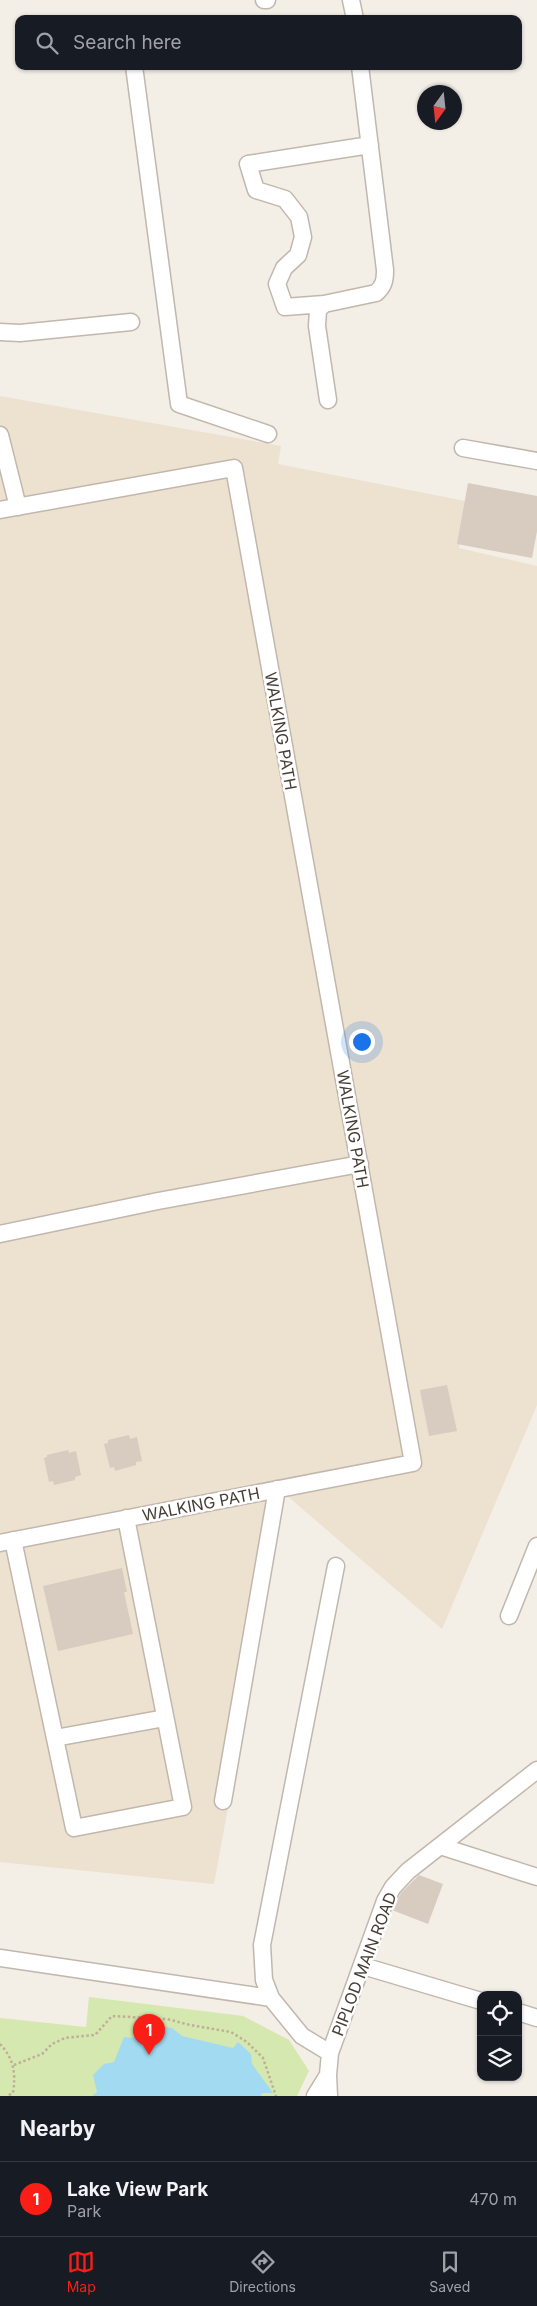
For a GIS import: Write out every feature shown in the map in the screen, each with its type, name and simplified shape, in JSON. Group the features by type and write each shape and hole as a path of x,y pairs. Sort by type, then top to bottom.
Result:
{"street":[{"path":"351,0 354,15"},
{"path":"135,70 180,404 268,434"},
{"path":"361,70 386,270 385,280 382,288 376,293 324,304 286,306 277,284 284,268 298,255 303,237 299,217 285,199 256,190 248,164 370,145"},
{"path":"324,304 318,310 317,326 328,400"},
{"path":"0,332 20,333 131,322"},
{"path":"0,435 18,507"},
{"path":"463,448 537,461"},
{"name":"WALKING PATH","path":"0,510 234,468 413,1463 7,1542"},
{"path":"0,1234 158,1200 359,1164"},
{"path":"223,1801 277,1489"},
{"path":"7,1542 55,1738 74,1828 183,1807 126,1518"},
{"path":"509,1616 537,1546"},
{"path":"330,2053 302,2036 271,1998 264,1980 262,1965 263,1931 336,1566"},
{"path":"55,1738 165,1718"},
{"name":"PIPLOD MAIN ROAD","path":"329,2096 330,2053 385,1901 393,1888 408,1871 537,1770"},
{"path":"440,1846 537,1877"},
{"path":"0,1958 271,1998"},
{"path":"362,1966 477,2000"},
{"path":"522,2013 537,2018"},
{"name":"PIPLOD MAIN ROAD","path":"315,2096 328,2075"}],"path":[{"path":"14,2065 42,2054 52,2044 65,2038 95,2035 112,2016 167,2018 190,2026 231,2032 247,2042 262,2058 276,2096"},
{"path":"0,2044 8,2053 14,2065 13,2093 7,2096"}],"shaded area":[{"path":"0,396 281,446 278,464 465,501 459,548 537,566 537,1405 442,1629 285,1494 214,1884 0,1862"}],"green space":[{"path":"89,1997 243,2016 289,2040 309,2071 297,2096 0,2096 0,2018 86,2027"}],"water":[{"path":"159,2026 172,2028 182,2036 233,2048 238,2042 251,2054 252,2064 273,2093 262,2093 261,2096 92,2096 97,2092 93,2075 104,2064 114,2062 124,2037 154,2036"}],"building":[{"path":"468,483 537,496 537,531 532,558 457,544"},
{"path":"447,1385 457,1431 429,1436 420,1390"},
{"path":"129,1435 130,1439 137,1437 142,1461 136,1462 136,1465 115,1471 114,1467 110,1468 104,1444 108,1443 108,1440"},
{"path":"68,1450 69,1453 76,1451 81,1475 75,1477 75,1480 54,1485 53,1481 49,1482 44,1458 47,1455"},
{"path":"122,1568 127,1592 124,1592 133,1634 58,1651 43,1586"},
{"path":"419,1875 443,1884 428,1924 392,1910 401,1893"}],"place":[{"name":"Lake View Park","path":"149,2055"}]}
